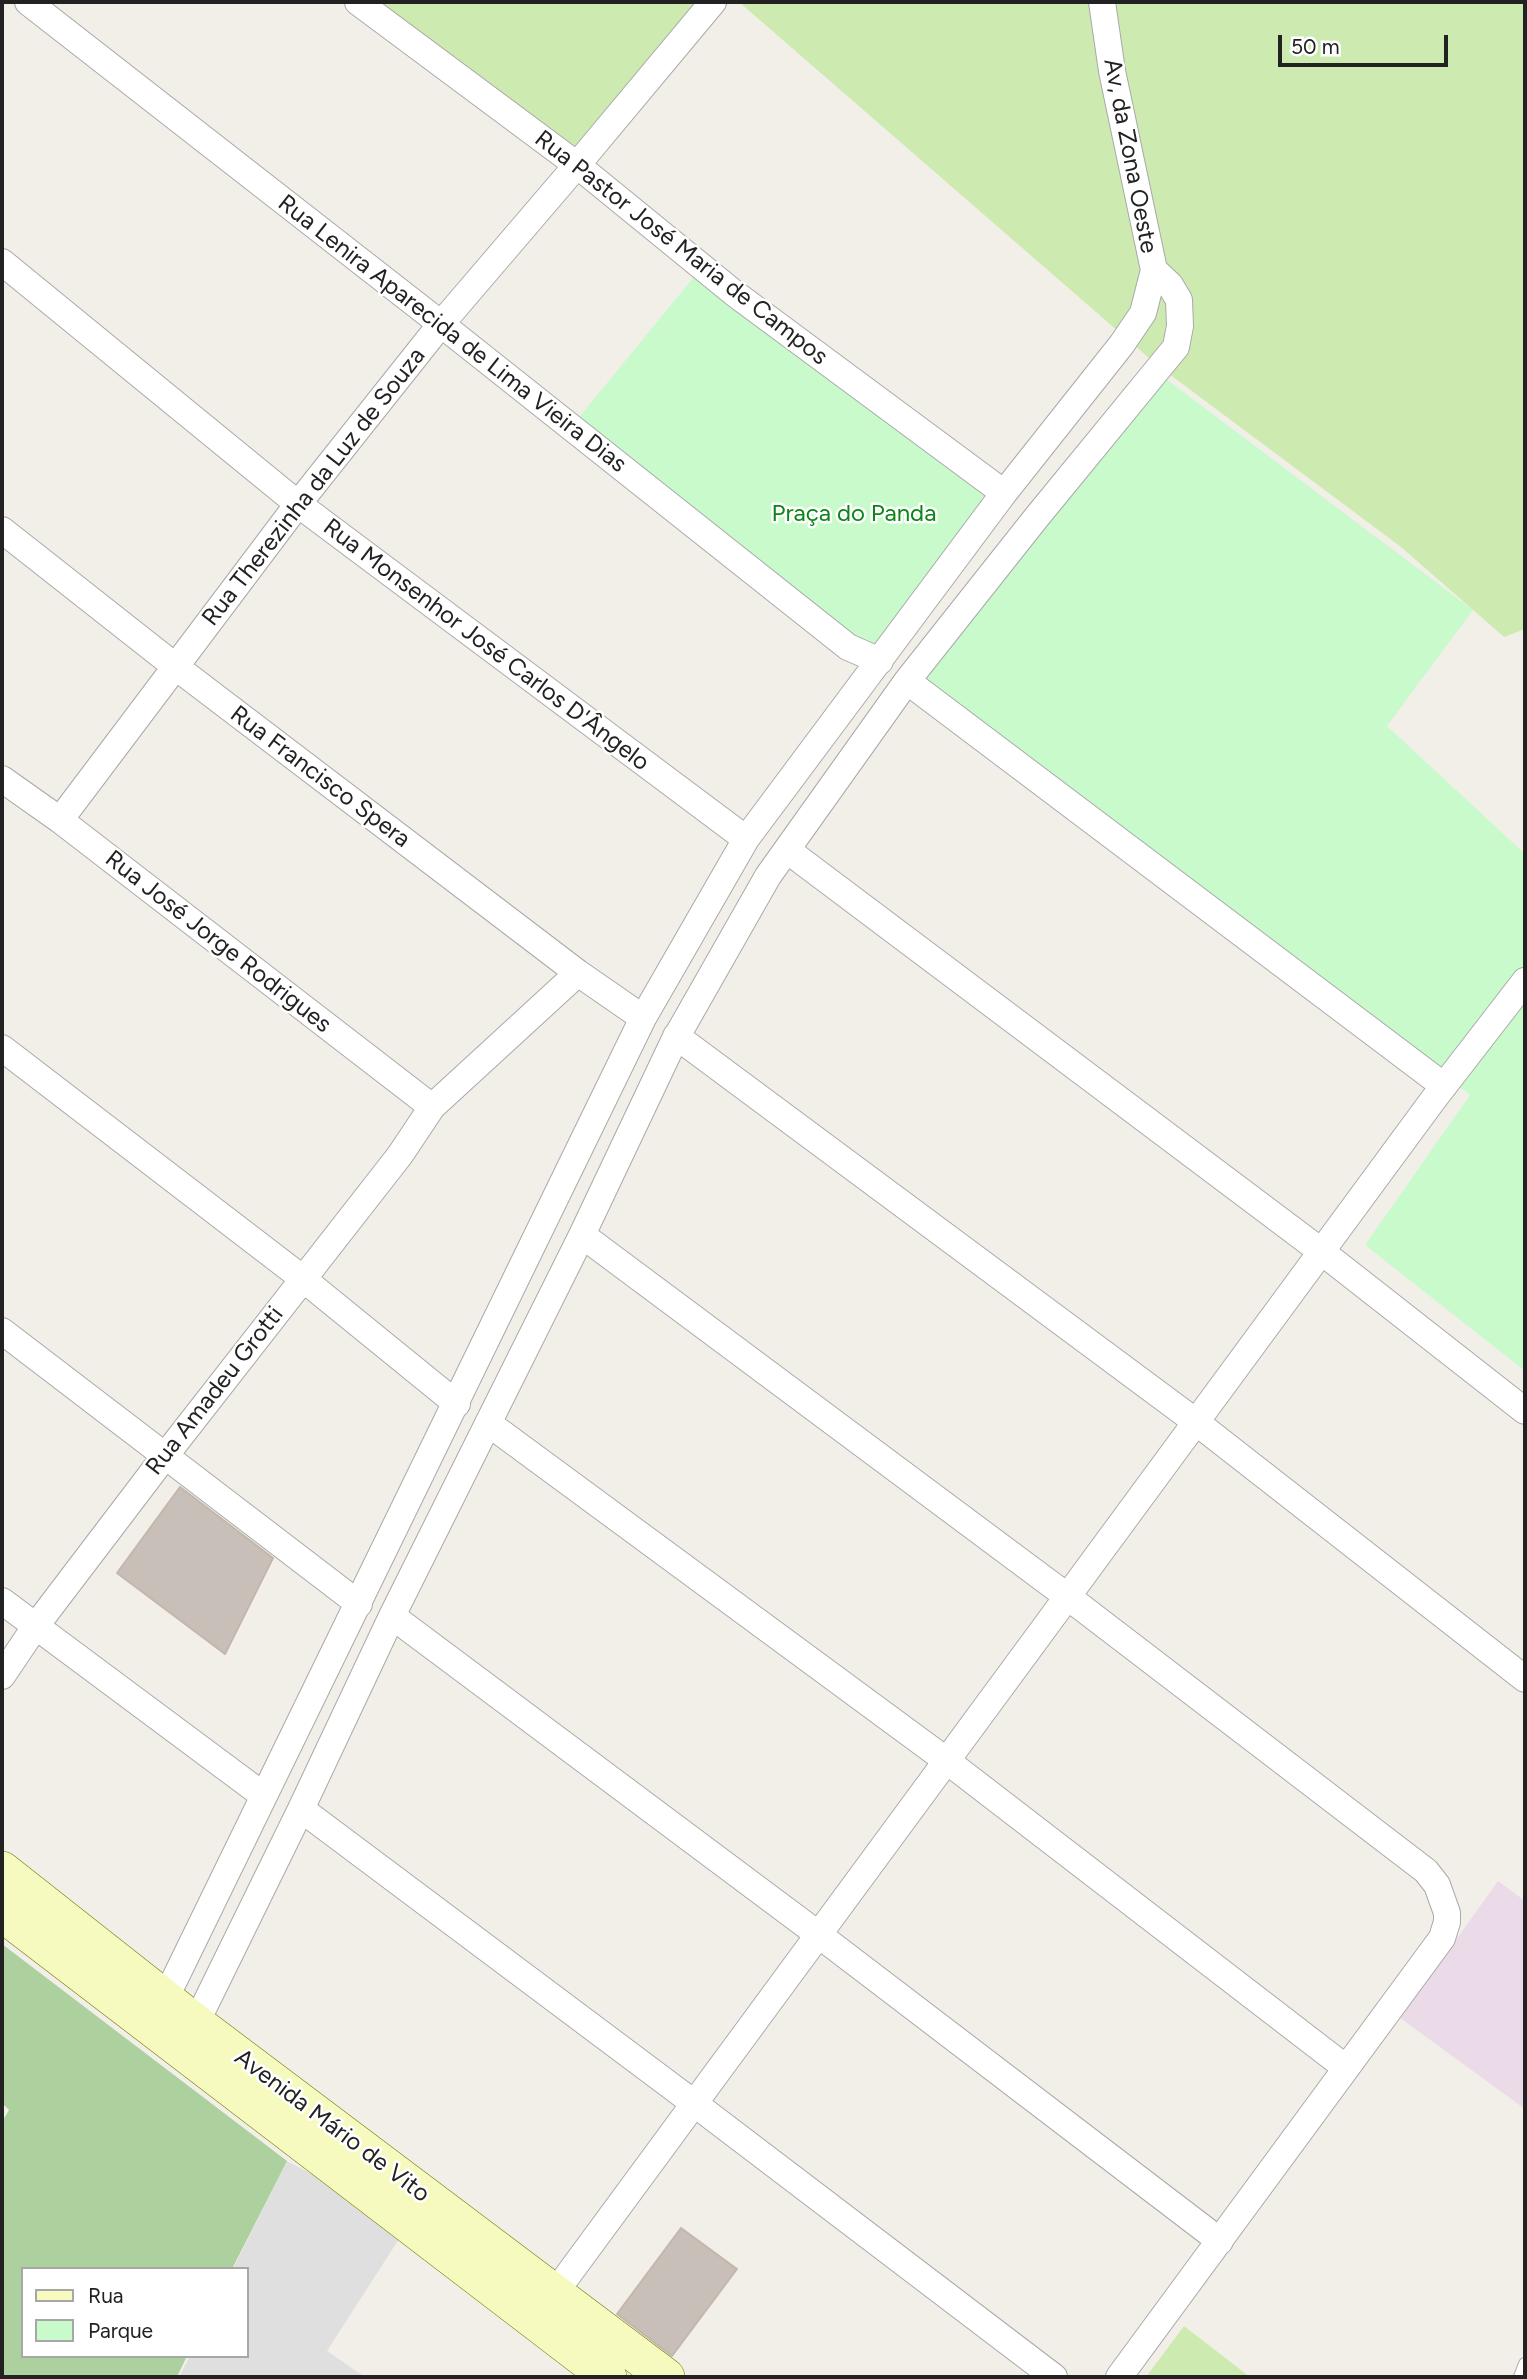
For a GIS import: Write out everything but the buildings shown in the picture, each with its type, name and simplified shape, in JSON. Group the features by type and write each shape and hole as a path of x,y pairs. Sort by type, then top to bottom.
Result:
{"main road":[{"name":"Avenida Mário de Vito","path":"2,1870 147,1998 608,2377"},
{"name":"Avenida Mário de Vito","path":"2,1913 147,1998 196,2023 666,2377"}],"street":[{"name":"Rua Lenira Aparecida de Lima Vieira Dias","path":"28,2 441,324 848,648 880,661 889,655 900,656 909,670 906,681"},
{"name":"Rua Pastor José Maria de Campos","path":"358,2 577,165 734,293 1004,493"},
{"name":"Rua Therezinha da Luz de Souza","path":"60,820 298,504 441,324 713,2"},
{"name":"Av, da Zona Oeste","path":"147,1998 264,1796 643,1018 746,839 1004,493 1122,344 1143,313 1154,270 1112,71 1102,2"},
{"name":"Rua Monsenhor José Carlos D'Ângelo","path":"2,262 298,504 746,839"},
{"path":"196,2023 392,1616 582,1235 676,1036 768,876 906,681 1176,347 1180,326 1179,300 1170,285 1154,270"},
{"name":"Rua Francisco Spera","path":"2,530 176,667 643,1018"},
{"path":"906,681 1444,1086"},
{"name":"Rua José Jorge Rodrigues","path":"2,779 60,820 432,1107"},
{"path":"787,850 1322,1252 1525,1410"},
{"name":"Rua Amadeu Grotti","path":"2,1676 35,1627 165,1456 400,1155 432,1107 579,972"},
{"path":"554,2294 1444,1086 1525,981"},
{"path":"643,1018 653,1010 666,1009 676,1017 676,1036"},
{"path":"676,1036 1196,1422 1525,1679"},
{"path":"2,1048 302,1278 457,1404 455,1419 466,1431 474,1432 488,1423"},
{"path":"582,1235 1068,1597 1426,1871 1437,1885 1447,1913 1442,1938 1119,2377"},
{"path":"2,1331 359,1604"},
{"path":"488,1423 947,1761 1346,2068"},
{"path":"2,1601 264,1796"},
{"path":"392,1616 819,1935 1220,2241"},
{"path":"301,1809 1054,2377"}],"lane":[{"path":"1520,2377 1525,2364"}],"shaded area":[{"path":"1498,1881 1525,1901 1525,2109 1400,2018"},
{"path":"287,2161 408,2225 327,2351 365,2377 179,2377 189,2358 248,2358 248,2267 234,2267"}],"green space":[{"path":"363,2 705,2 574,160"},
{"path":"739,2 1525,2 1525,629 1504,637 1401,547 1157,365"},
{"name":"Praça do Panda","path":"702,267 1004,493 884,657 848,647 571,427"},
{"path":"1157,372 1473,610 1387,726 1525,854 1525,1371 1365,1245 1470,1095 915,675"},
{"path":"2,1944 287,2161 233,2267 21,2267 21,2358 186,2358 177,2377 2,2377 2,2122 9,2110 2,2103"},
{"path":"1184,2326 1250,2377 1146,2377"}]}
